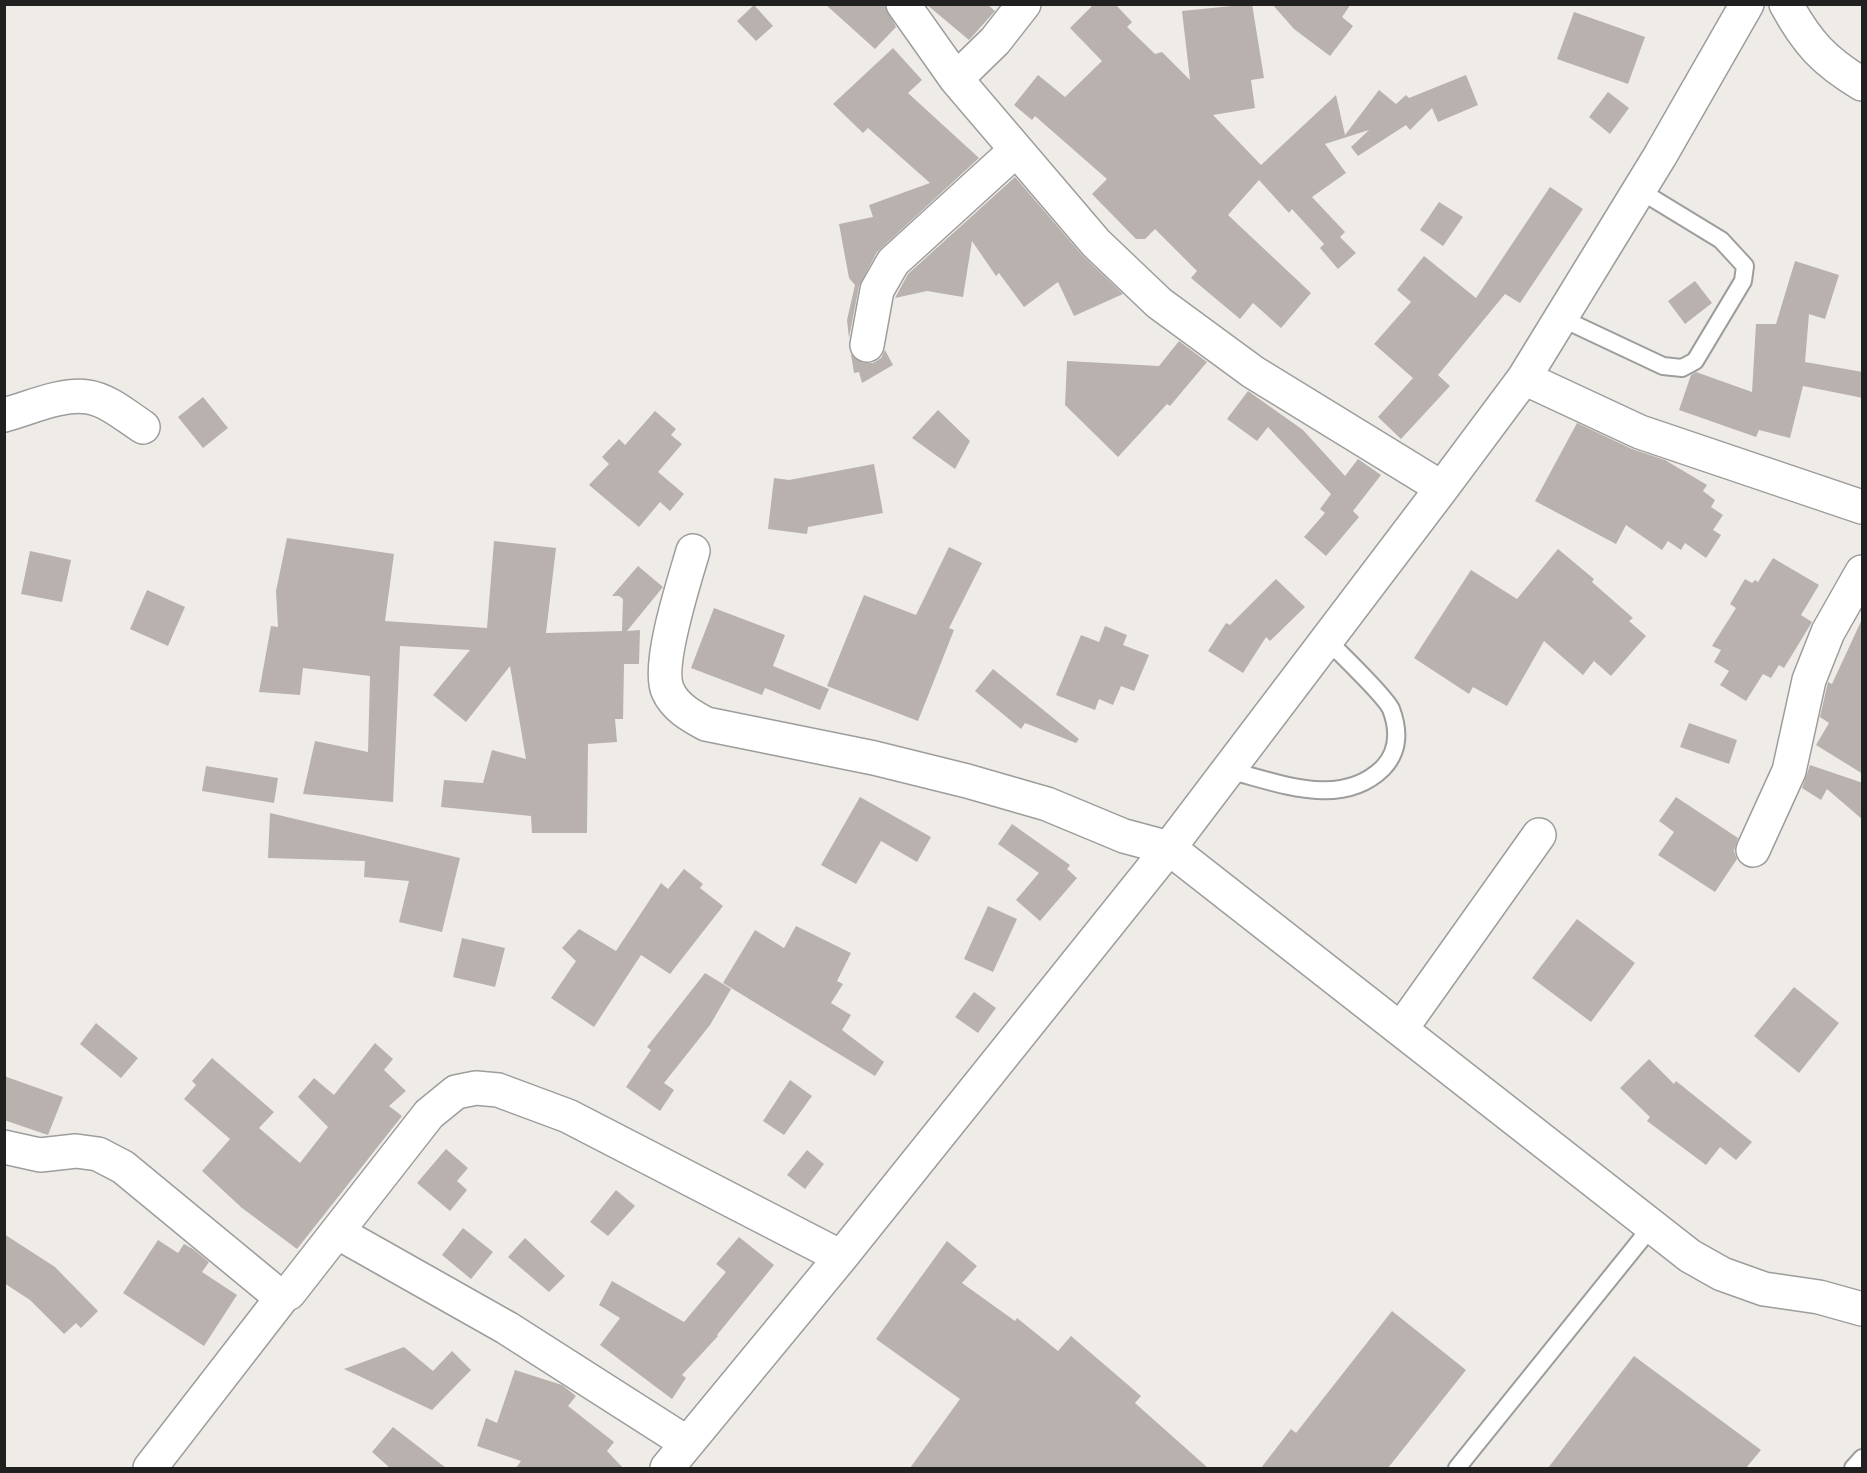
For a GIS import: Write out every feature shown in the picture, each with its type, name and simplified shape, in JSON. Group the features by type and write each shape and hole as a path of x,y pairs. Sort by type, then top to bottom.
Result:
{"street":[{"path":"903,4 956,79 1016,150 1096,243 1159,303 1253,372 1442,488"},
{"path":"956,79 994,41 1024,4"},
{"path":"667,1468 841,1257 1169,848 1328,641 1524,378 1639,190 1747,4"},
{"path":"1786,4 1806,39 1821,56 1863,84"},
{"path":"867,345 876,290 893,262 1016,150"},
{"path":"1524,378 1640,432 1863,507"},
{"path":"4,415 54,401 89,397 109,404 143,427"},
{"path":"693,551 673,622 666,663 667,690 685,712 705,724 874,758 967,781 1047,804 1124,836 1169,848 1690,1256 1722,1274 1764,1289 1819,1297 1863,1309"},
{"path":"1753,850 1789,771 1812,670 1828,632 1863,572"},
{"path":"1401,1029 1539,835"},
{"path":"150,1468 284,1295 289,1293 429,1114 456,1092 476,1088 498,1089 568,1116 841,1257"},
{"path":"4,1147 40,1155 76,1151 98,1154 123,1167 277,1294 284,1295"},
{"path":"337,1232 507,1328 687,1443"}],"lane":[{"path":"1561,318 1663,366 1682,368 1695,361 1743,281 1746,266 1721,240 1639,190"},
{"path":"1227,770 1313,790 1344,790 1370,781 1392,759 1398,736 1390,707 1328,641"},
{"path":"1457,1468 1652,1226"},
{"path":"1853,1468 1863,1458"}],"building":[{"path":"825,4 884,4 896,27 875,49"},
{"path":"926,4 987,4 995,11 969,40"},
{"path":"1094,4 1115,4 1132,22 1127,27 1155,54 1162,52 1190,80 1182,11 1252,4 1264,78 1251,80 1255,108 1213,115 1261,165 1336,95 1345,135 1379,90 1396,104 1406,95 1409,98 1466,75 1478,105 1438,122 1432,108 1410,130 1406,125 1358,156 1351,147 1369,130 1325,144 1346,173 1312,197 1345,232 1340,237 1356,253 1338,269 1320,248 1324,244 1292,209 1289,213 1259,180 1228,215 1311,293 1281,328 1253,303 1240,319 1191,278 1197,271 1155,229 1145,239 1136,239 1092,194 1107,179 1035,116 1032,120 1014,105 1038,75 1065,97 1102,61 1070,28"},
{"path":"1272,4 1351,4 1342,17 1353,26 1330,56 1294,29"},
{"path":"754,5 773,26 756,41 737,21"},
{"path":"1574,12 1645,37 1628,84 1557,59"},
{"path":"893,48 922,80 908,93 979,158 877,252 859,286 849,338 847,320 855,285 849,278 839,224 873,217 869,205 930,183 868,128 863,133 833,104"},
{"path":"1608,92 1629,108 1610,134 1589,117"},
{"path":"1015,177 1082,255 1123,294 1074,316 1058,282 1024,307 999,273 996,276 972,241 963,297 927,291 895,298 908,274"},
{"path":"1550,187 1583,209 1520,303 1505,294 1438,375 1450,386 1401,439 1378,417 1413,378 1374,344 1411,302 1397,290 1424,256 1476,298"},
{"path":"1439,202 1463,217 1443,246 1420,230"},
{"path":"1795,261 1839,275 1825,319 1809,314 1805,362 1863,372 1863,398 1803,386 1790,438 1759,430 1756,437 1679,410 1691,375 1696,372 1752,392 1756,324 1776,324"},
{"path":"1695,281 1712,303 1685,324 1668,301"},
{"path":"1179,341 1207,362 1170,406 1167,404 1118,457 1065,405 1067,361 1159,366"},
{"path":"885,350 893,365 862,383 859,372 854,373 851,354 863,363 873,363 881,358"},
{"path":"1248,391 1303,430 1345,476 1358,459 1381,475 1353,511 1359,517 1326,556 1304,537 1325,513 1320,509 1331,494 1268,427 1257,441 1227,419"},
{"path":"203,397 228,428 203,448 178,417"},
{"path":"938,410 970,441 955,469 912,438"},
{"path":"655,411 676,429 671,435 682,444 658,472 684,494 670,511 660,502 639,527 589,485 609,464 602,457 619,439 625,445"},
{"path":"1577,423 1632,449 1665,460 1707,485 1703,491 1715,500 1711,507 1723,515 1713,530 1721,535 1706,558 1685,543 1681,550 1668,541 1662,550 1626,525 1616,544 1535,501"},
{"path":"874,464 883,513 808,527 807,534 768,529 774,478 789,480"},
{"path":"287,538 394,554 385,621 487,628 494,541 556,548 546,633 622,631 623,599 619,596 612,596 638,566 663,587 627,631 640,630 639,664 624,664 623,719 615,719 617,742 588,744 587,833 532,833 531,816 441,807 444,780 483,783 492,750 526,759 510,666 466,722 433,695 470,650 400,646 393,802 303,794 315,741 368,752 370,676 303,668 300,695 259,692 271,626 278,627 276,591"},
{"path":"949,547 982,563 949,628 954,630 918,721 827,686 864,595 916,615"},
{"path":"1558,549 1594,579 1592,582 1633,618 1629,621 1646,636 1611,676 1594,661 1583,675 1544,641 1507,706 1473,687 1469,694 1414,658 1471,570 1517,599"},
{"path":"30,551 71,560 62,602 21,594"},
{"path":"1773,558 1819,585 1801,615 1812,622 1784,668 1779,665 1771,678 1763,674 1746,701 1720,685 1729,671 1714,662 1721,650 1712,646 1736,608 1730,604 1745,579 1752,583 1755,580 1758,582"},
{"path":"1276,579 1305,607 1270,641 1266,637 1243,673 1208,651 1226,623 1230,625"},
{"path":"147,590 185,607 168,646 130,629"},
{"path":"714,608 785,635 773,666 829,689 820,710 765,688 762,695 691,668"},
{"path":"1863,617 1863,774 1816,745 1829,723 1820,717 1828,682 1832,684"},
{"path":"1105,626 1127,635 1123,645 1149,655 1134,691 1121,686 1113,705 1099,699 1095,710 1056,695 1081,635 1099,642"},
{"path":"993,669 1079,739 1076,743 1025,723 1021,729 975,691"},
{"path":"1689,723 1737,740 1729,764 1680,747"},
{"path":"1810,765 1863,783 1863,820 1827,789 1821,800 1802,788"},
{"path":"206,766 278,778 274,803 202,791"},
{"path":"860,797 931,837 917,862 881,841 856,884 821,865"},
{"path":"1676,797 1738,838 1734,851 1737,859 1715,892 1658,855 1674,832 1659,821"},
{"path":"270,813 460,858 442,932 399,922 409,881 364,877 365,861 268,858"},
{"path":"1012,824 1070,865 1067,869 1077,878 1040,921 1016,900 1039,873 998,844"},
{"path":"684,869 703,884 700,888 723,906 670,974 641,955 594,1027 551,998 576,961 562,948 579,929 616,951 661,883 668,889"},
{"path":"988,906 1017,919 993,972 964,959"},
{"path":"1577,919 1635,963 1591,1022 1532,978"},
{"path":"796,926 851,953 837,981 843,984 831,1003 851,1015 842,1030 884,1062 875,1076 723,983 755,930 784,948"},
{"path":"462,938 505,948 495,987 453,977"},
{"path":"705,973 731,989 710,1025 664,1083 674,1090 660,1111 626,1087 651,1050 647,1047"},
{"path":"1794,987 1839,1023 1799,1073 1754,1036"},
{"path":"974,992 996,1008 978,1033 955,1017"},
{"path":"96,1023 138,1058 121,1078 80,1044"},
{"path":"375,1043 393,1059 384,1070 406,1091 389,1106 402,1116 297,1249 242,1208 202,1171 230,1139 184,1099 196,1085 192,1081 212,1058 274,1112 259,1128 300,1163 328,1127 298,1097 314,1078 334,1095"},
{"path":"1649,1059 1674,1084 1676,1081 1752,1142 1736,1160 1720,1147 1706,1165 1647,1121 1650,1117 1620,1088"},
{"path":"4,1076 63,1097 48,1135 4,1120"},
{"path":"790,1080 812,1096 784,1135 763,1121"},
{"path":"446,1149 468,1168 457,1181 467,1190 450,1211 417,1183"},
{"path":"807,1150 824,1164 805,1189 787,1175"},
{"path":"616,1190 635,1206 608,1236 590,1222"},
{"path":"463,1228 493,1252 471,1279 442,1255"},
{"path":"4,1234 55,1267 98,1311 81,1328 76,1323 64,1334 30,1300 4,1283"},
{"path":"739,1237 774,1265 718,1336 682,1375 686,1378 672,1399 600,1345 620,1318 599,1305 612,1281 684,1322 726,1272 716,1264"},
{"path":"525,1238 565,1276 549,1292 508,1257"},
{"path":"158,1240 178,1253 184,1244 193,1249 209,1262 202,1272 237,1295 204,1346 123,1293"},
{"path":"947,1241 977,1266 962,1283 1015,1321 1017,1318 1058,1351 1071,1336 1141,1396 1135,1403 1208,1468 910,1468 960,1399 876,1339"},
{"path":"1392,1311 1466,1370 1388,1468 1261,1468 1291,1429 1296,1433"},
{"path":"404,1347 433,1371 452,1351 471,1370 432,1410 344,1369"},
{"path":"1634,1356 1761,1450 1746,1468 1548,1468"},
{"path":"515,1370 562,1385 576,1396 568,1406 614,1442 607,1451 623,1468 516,1468 521,1461 477,1446 486,1418 497,1423"},
{"path":"393,1427 446,1468 390,1468 372,1452"}]}
